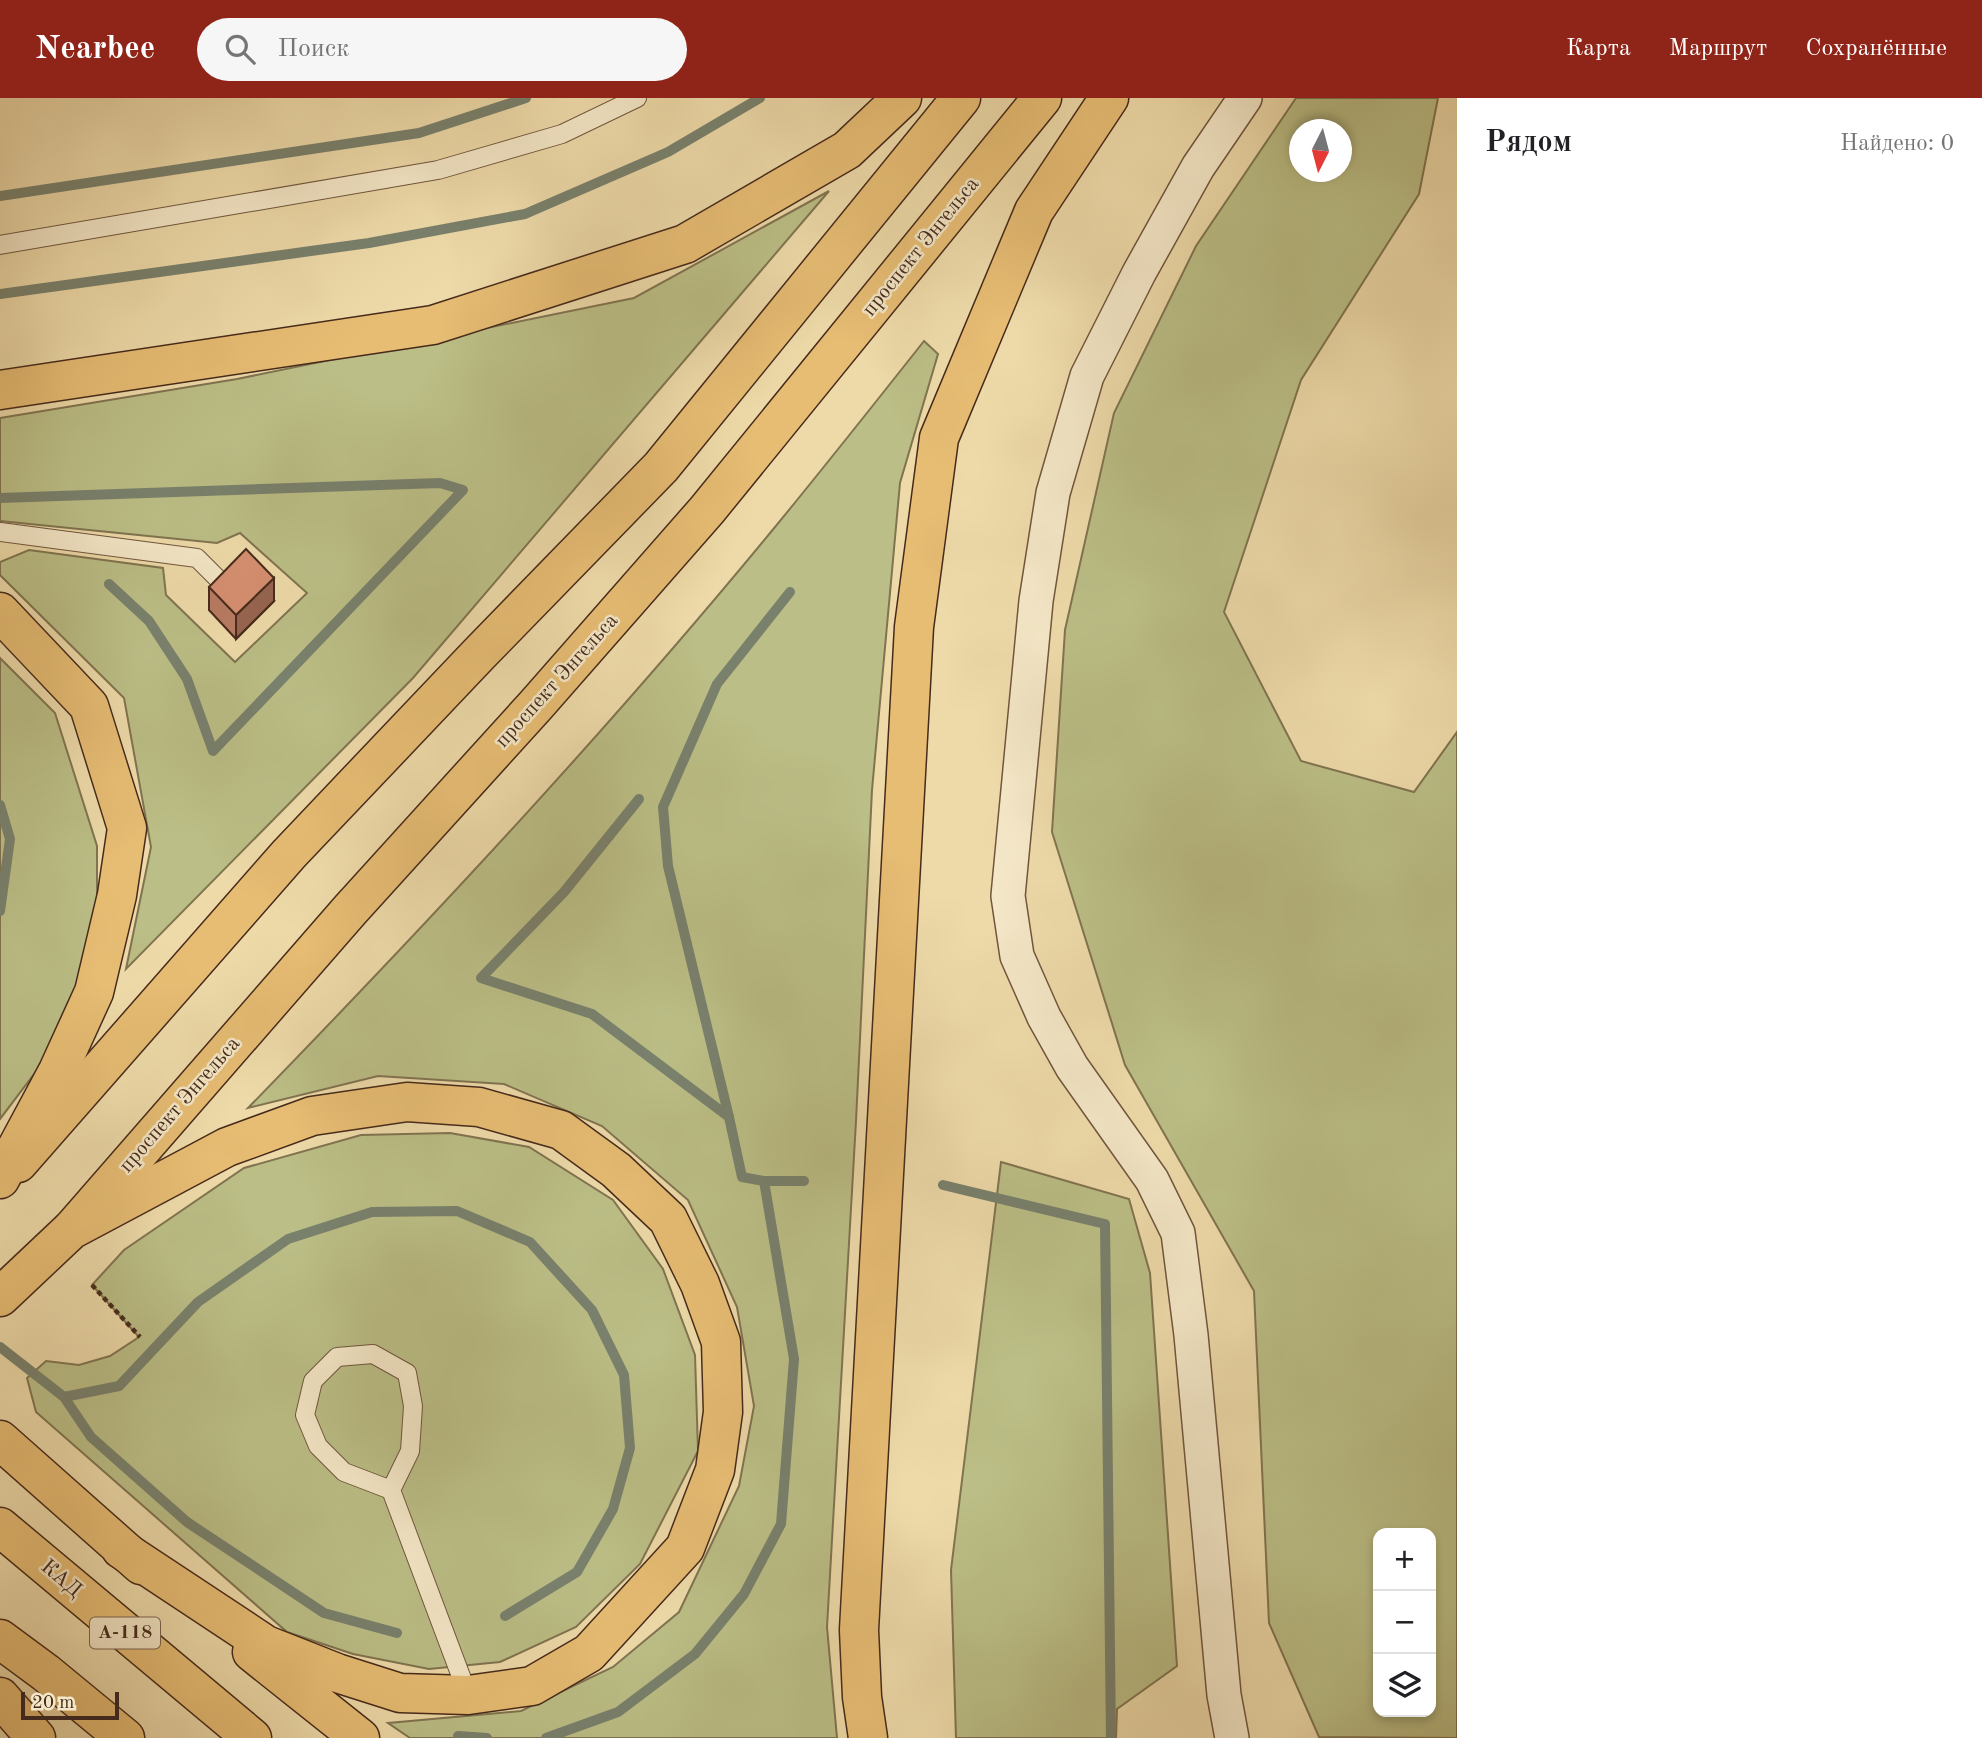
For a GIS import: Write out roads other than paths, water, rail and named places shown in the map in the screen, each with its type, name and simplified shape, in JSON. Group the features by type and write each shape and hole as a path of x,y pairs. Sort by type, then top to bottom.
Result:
{"main road":[{"path":"0,390 433,325 685,244 846,150 902,98"},
{"path":"0,1181 289,854 478,653 661,467 961,98"},
{"name":"проспект Энгельса","path":"62,1239 350,910 536,705 707,510 1042,98"},
{"path":"868,1738 862,1697 859,1630 914,626 939,438 1034,211 1109,98"},
{"path":"0,611 89,706 127,828 117,895 94,992 58,1071 0,1181"},
{"path":"0,1297 62,1239 227,1147 312,1116 407,1102 479,1107 561,1130 616,1170 668,1219 700,1284 721,1342 723,1412 715,1470 685,1548 589,1653 532,1686 468,1695 400,1693 337,1673 266,1646 121,1549"},
{"path":"0,1440 121,1549 360,1738"},
{"name":"КАД","path":"0,1527 252,1738"},
{"path":"0,1639 125,1738"},
{"path":"0,1697 36,1738"}],"street":[{"path":"1232,1738 1224,1695 1191,1335 1178,1233 1152,1180 1072,1068 1044,1017 1017,956 1008,896 1038,587 1053,493 1083,389 1087,376 1152,249 1198,167 1245,98"}],"lane":[{"path":"0,245 438,170 562,134 637,98"},
{"path":"0,532 197,558 218,579"},
{"path":"391,1490 345,1472 318,1446 305,1415 313,1381 337,1357 373,1354 407,1373 414,1406 410,1451 391,1490 468,1695"}],"waterway":[{"path":"0,196 419,133 526,98"},
{"path":"0,294 369,243 525,214 668,152 760,98"},
{"path":"0,498 440,483 463,490 213,751 187,679 149,621 109,584"},
{"path":"546,1738 618,1712 695,1654 744,1594 781,1524 794,1359 764,1181 742,1177 668,866 663,807 717,684 790,592"},
{"path":"639,799 564,892 481,978 592,1014 729,1117"},
{"path":"0,805 10,839 0,911"},
{"path":"764,1181 804,1181"},
{"path":"943,1185 1105,1224 1111,1738"},
{"path":"64,1397 119,1386 198,1302 288,1239 372,1212 457,1211 530,1242 592,1310 624,1375 630,1448 613,1509 577,1572 505,1616"},
{"path":"0,1347 64,1397 91,1437 187,1522 324,1613 397,1633"},
{"path":"461,1738 458,1736 487,1738"}]}
